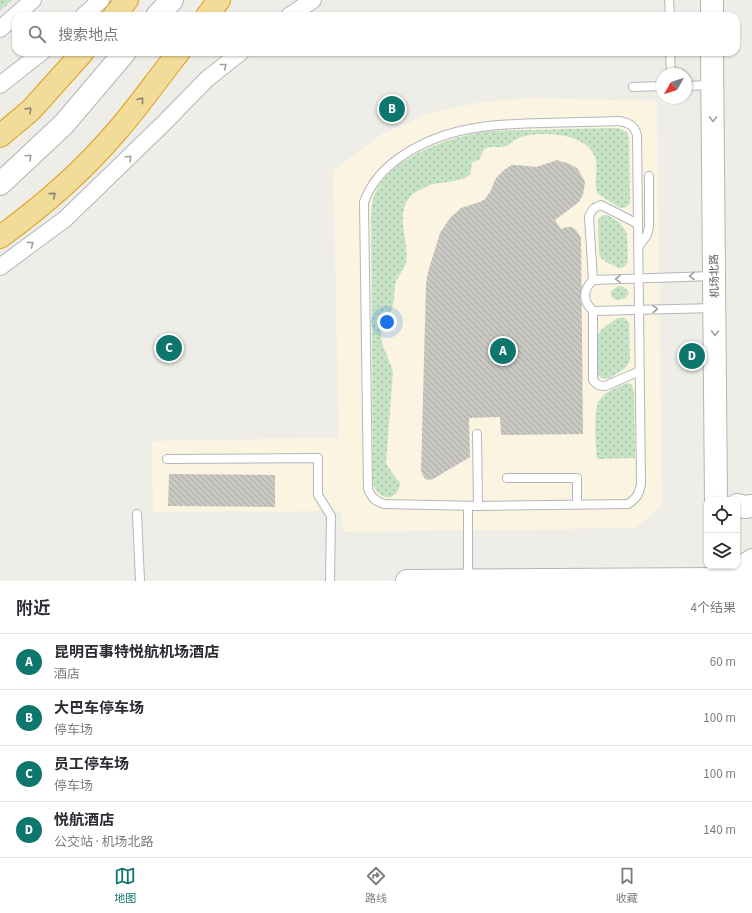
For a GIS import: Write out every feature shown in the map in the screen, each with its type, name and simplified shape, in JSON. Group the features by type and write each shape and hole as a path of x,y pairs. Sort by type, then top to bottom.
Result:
{"highway":[{"path":"117,12 127,0"},
{"path":"209,12 219,0"},
{"path":"0,136 30,110 79,56"},
{"path":"0,237 24,220 72,178 117,131 175,56"}],"main road":[{"path":"161,12 172,0"},
{"path":"712,0 712,12"},
{"path":"0,184 64,124 122,56"},
{"name":"机场北路","path":"712,56 716,497"},
{"path":"715,478 720,493 724,497"},
{"path":"740,506 752,506"},
{"path":"407,581 719,577 752,571"}],"street":[{"path":"20,12 33,0"},
{"path":"88,12 101,0"},
{"path":"295,12 313,0"},
{"path":"0,30 12,19"},
{"path":"0,84 37,56"},
{"path":"0,267 65,219 164,124 207,79 236,56"},
{"path":"719,577 752,557"}],"lane":[{"path":"669,0 670,12"},
{"path":"670,56 671,68"},
{"path":"692,86 713,85"},
{"path":"633,87 656,86"},
{"path":"619,121 631,124 637,134 638,247 641,484 639,494 635,499 628,504 468,506 384,504 377,502 372,497 368,489 364,202 368,190 388,167 421,144 457,131 501,123 619,121"},
{"path":"638,247 647,235 649,227 649,176"},
{"path":"593,280 589,217 591,211 596,206 601,205 638,224"},
{"path":"640,371 605,386 596,384 593,380 593,311 588,306 585,299 585,292 588,285 593,280 714,276"},
{"path":"593,311 715,308"},
{"path":"477,434 478,506"},
{"path":"167,458 318,458 318,495 330,516 330,581"},
{"path":"507,478 577,478 577,504"},
{"path":"468,506 468,580"},
{"path":"138,514 140,581"}],"shaded area":[{"path":"530,98 656,101 662,504 636,528 343,532 341,511 153,512 152,441 339,438 333,171 382,134 428,114 476,103"}],"green space":[{"path":"0,0 12,0 0,11"},
{"path":"618,128 627,132 629,137 630,203 625,208 620,208 598,194 596,189 596,160 589,148 572,138 550,134 529,135 516,139 505,146 486,148 482,152 479,160 472,162 471,172 468,177 430,185 414,193 408,200 404,208 403,217 407,253 406,262 395,284 393,305 381,328 382,342 393,372 386,462 400,483 396,494 384,497 376,490 373,484 371,217 374,196 383,180 407,159 422,151 437,144 468,135 504,130"},
{"path":"607,215 619,222 627,235 628,262 624,267 619,268 606,262 599,254 598,221 599,218"},
{"path":"618,286 625,288 629,294 624,299 616,300 611,296 611,291"},
{"path":"617,318 624,318 629,323 630,360 624,369 610,378 604,379 599,376 597,372 598,335 602,329"},
{"path":"628,383 632,385 634,392 635,458 597,459 595,422 598,403 607,393"}],"building":[{"path":"557,160 570,164 578,169 585,182 583,195 579,202 555,220 561,229 572,227 581,238 583,434 501,435 500,417 469,418 470,457 433,479 425,479 421,471 426,285 428,272 440,233 450,218 461,208 485,199 496,178 505,169 512,165 536,167"},
{"path":"169,474 275,475 275,507 168,506"}],"place":[{"name":"大巴车停车场","path":"392,109"},
{"name":"员工停车场","path":"169,348"},
{"name":"昆明百事特悦航机场酒店","path":"503,351"},
{"name":"悦航酒店","path":"692,356"}]}
